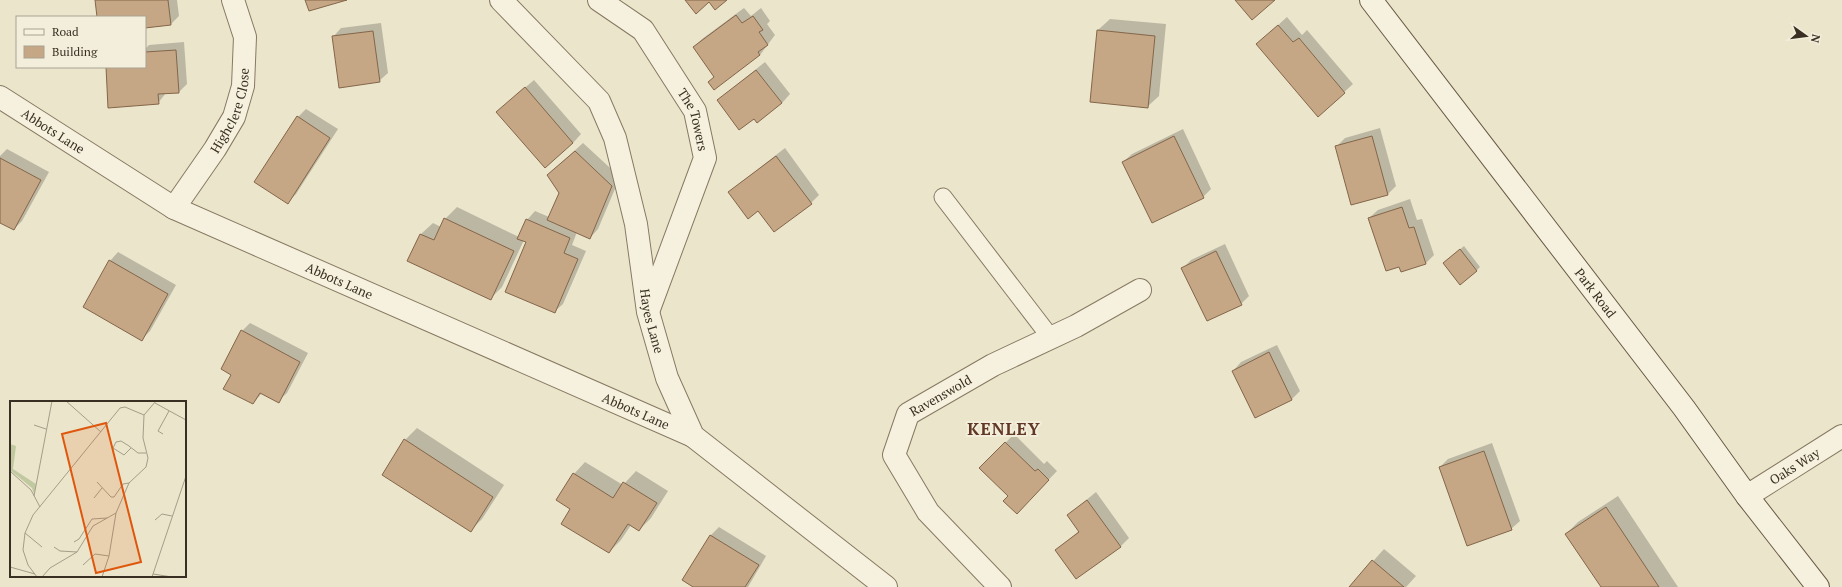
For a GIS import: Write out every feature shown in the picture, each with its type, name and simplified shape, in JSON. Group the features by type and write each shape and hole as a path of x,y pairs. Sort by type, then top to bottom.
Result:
{"street":[{"name":"Highclere Close","path":"174,208 215,149 234,117 243,86 245,38 233,0"},
{"name":"Hayes Lane","path":"501,0 599,101 615,138 636,224 648,312 667,378 694,436 886,587"},
{"name":"The Towers","path":"600,0 643,30 695,111 705,158 648,312"},
{"name":"Park Road","path":"1372,0 1684,408 1747,496 1818,587"},
{"name":"Abbots Lane","path":"0,97 174,208 694,436"},
{"name":"Ravenswold","path":"1000,587 928,512 894,455 908,414 993,365 1076,326 1140,290"},
{"name":"Oaks Way","path":"1747,496 1842,436"}],"lane":[{"path":"943,197 1051,338"}],"building":[{"path":"95,0 168,0 171,25 146,28 146,16 97,16"},
{"path":"305,0 347,0 309,11"},
{"path":"685,0 727,0 715,10 709,2 696,14"},
{"path":"1235,0 1275,0 1252,20"},
{"path":"736,15 742,23 753,16 763,30 759,32 768,45 758,52 760,55 714,90 708,82 714,77 693,47"},
{"path":"1278,25 1293,42 1299,38 1345,93 1318,117 1256,44"},
{"path":"1097,30 1155,36 1148,108 1090,102"},
{"path":"373,31 380,82 339,88 332,36"},
{"path":"176,50 179,93 158,94 159,104 108,108 106,68 146,68 146,52"},
{"path":"756,70 782,103 757,123 754,119 739,130 717,100"},
{"path":"525,87 573,143 545,168 496,112"},
{"path":"297,116 330,138 288,204 254,182"},
{"path":"1174,136 1204,198 1152,223 1122,162"},
{"path":"1372,136 1388,195 1351,205 1335,146"},
{"path":"575,151 612,186 590,239 547,220 559,193 547,175"},
{"path":"776,156 812,204 774,232 758,211 748,219 728,192"},
{"path":"0,158 41,180 14,230 0,223"},
{"path":"1402,207 1409,228 1414,227 1426,264 1401,272 1399,267 1386,271 1368,218"},
{"path":"444,218 514,251 491,300 407,261 420,234 434,240"},
{"path":"526,219 570,238 564,253 578,259 555,313 505,292 526,242 517,239"},
{"path":"1460,249 1477,271 1460,285 1443,263"},
{"path":"1216,251 1242,305 1207,321 1181,268"},
{"path":"109,260 168,294 142,341 83,307"},
{"path":"241,330 300,362 279,403 260,393 253,404 223,389 231,375 221,369"},
{"path":"1269,352 1292,400 1255,418 1232,371"},
{"path":"404,439 493,497 471,532 382,475"},
{"path":"1005,442 1035,471 1038,469 1049,480 1017,514 1003,501 1008,496 979,468"},
{"path":"1484,451 1512,530 1467,546 1439,467"},
{"path":"573,473 613,498 623,482 657,503 639,531 628,524 609,553 561,524 570,509 556,500"},
{"path":"1087,500 1121,547 1076,579 1055,550 1079,532 1067,515"},
{"path":"1606,507 1659,587 1601,587 1565,534"},
{"path":"710,535 759,565 745,587 693,587 682,580"},
{"path":"1372,560 1404,587 1349,587"}],"district":[{"name":"KENLEY","path":"1004,429"}]}
